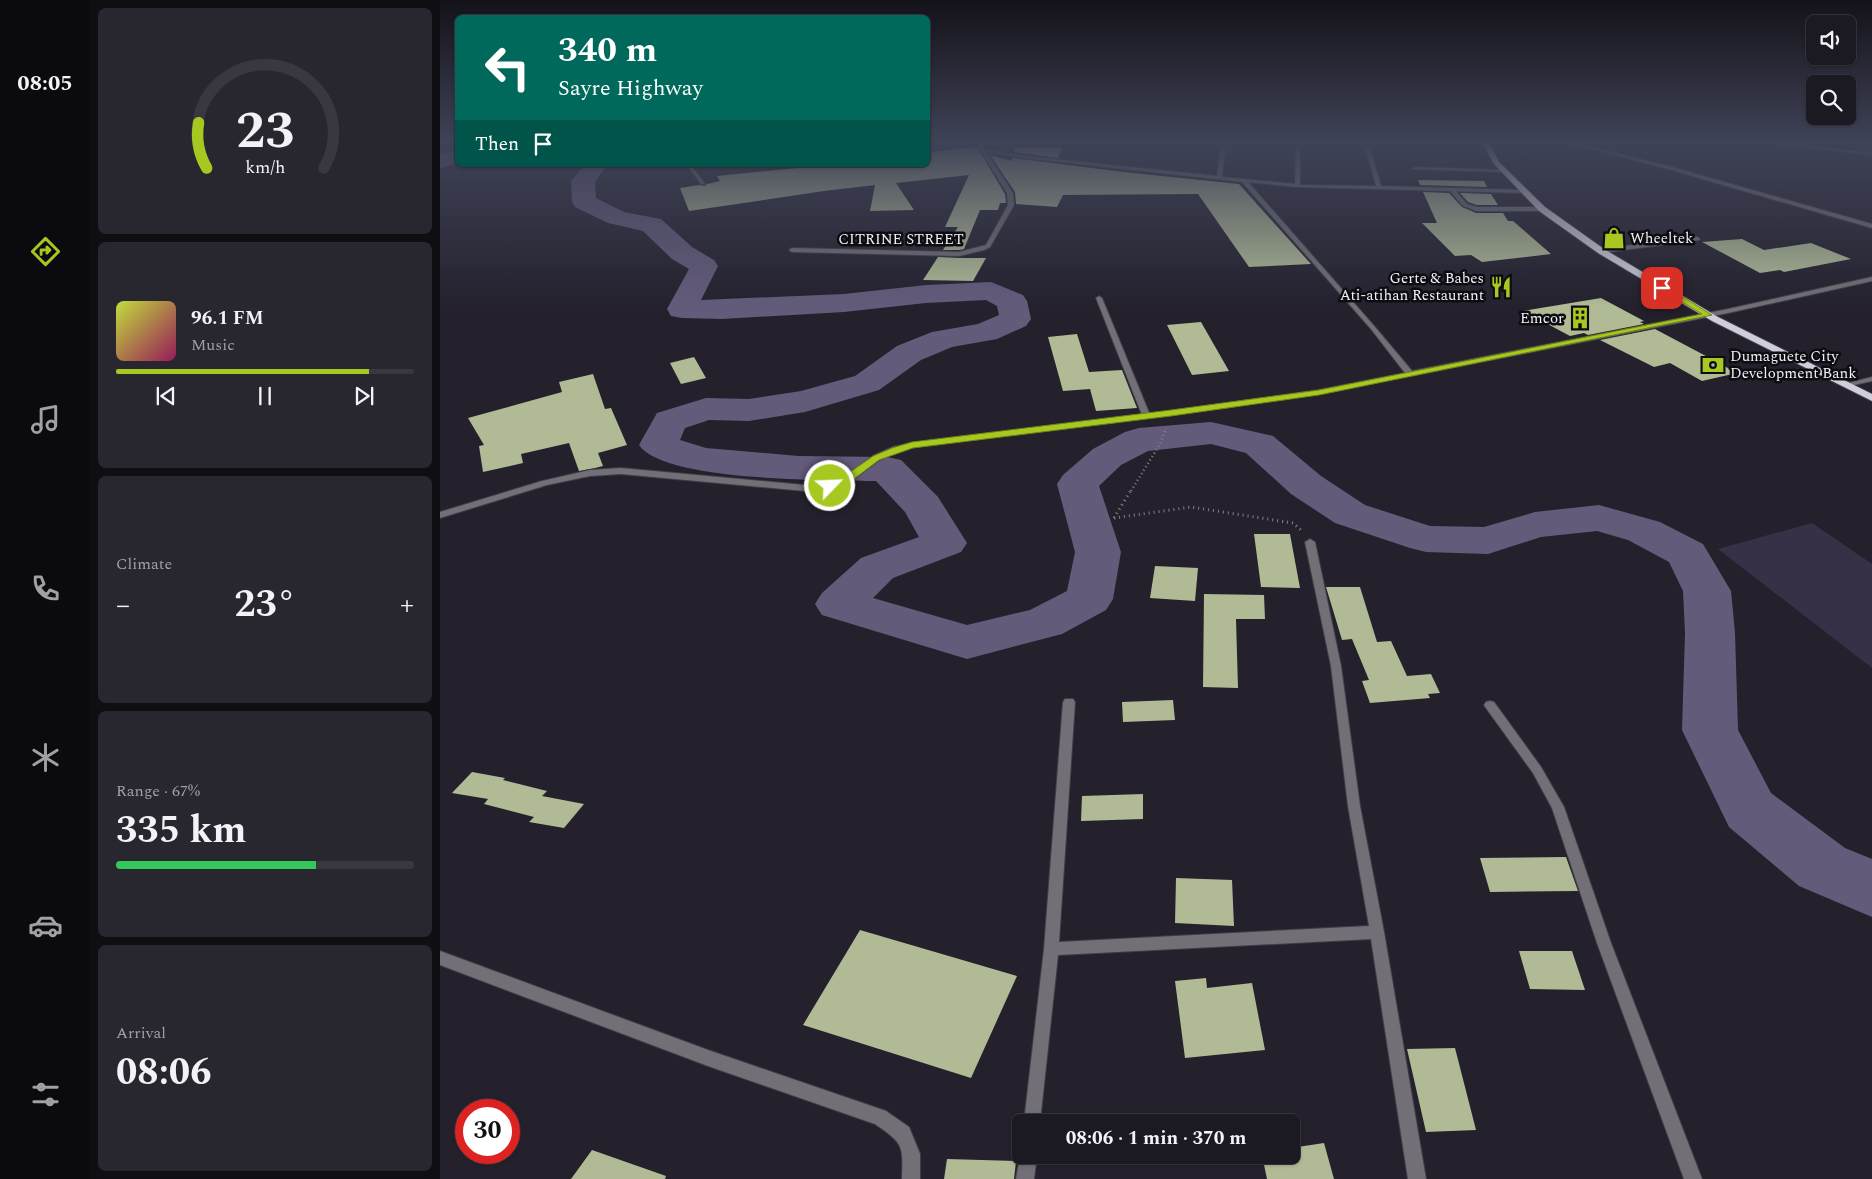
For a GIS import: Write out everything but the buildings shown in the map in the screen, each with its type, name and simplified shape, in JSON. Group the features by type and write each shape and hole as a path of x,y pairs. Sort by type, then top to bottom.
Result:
{"highway":[{"path":"1530,198 1542,209 1601,251 1708,315 1872,398"}],"street":[{"name":"CITRINE STREET","path":"792,250 959,254 982,250 988,246 1011,205 1011,198"},
{"path":"1259,198 1373,328 1410,374"},
{"path":"1459,198 1465,205 1477,209 1542,209"},
{"path":"1775,198 1872,226"},
{"path":"1601,251 1697,239"},
{"path":"440,515 545,483 590,473 621,471 805,488 830,486 847,480 876,458 912,445 1171,413 1319,392 1708,315 1872,279"},
{"path":"1099,298 1146,415"},
{"path":"1845,385 1872,379"},
{"path":"1310,542 1336,666 1354,806 1377,932 1417,1179"},
{"path":"1033,1114 1051,949 1069,702"},
{"path":"1490,705 1537,770 1558,807 1604,943 1694,1179"},
{"path":"1051,949 1377,932"},
{"path":"440,958 708,1058 880,1117 903,1133 911,1154 911,1179"},
{"path":"1025,1179 1027,1164"}],"path":[{"path":"1171,413 1160,444 1114,518 1191,507 1293,524 1306,535 1310,542"}],"shaded area":[{"path":"1812,523 1872,564 1872,668 1718,549"}],"waterway":[{"path":"584,198 584,202 617,218 652,225 682,253 704,266 682,309 721,310 779,307 844,303 926,294 991,291 1012,301 1015,319 986,332 944,339 909,353 867,383 805,401 749,410 706,409 670,421 658,445 701,460 798,468 887,469 923,506 945,543 877,568 839,604 967,642 1045,623 1089,599 1098,552 1078,484 1107,457 1139,440 1211,433 1259,444 1306,485 1350,514 1426,539 1488,541 1535,525 1599,518 1644,531 1687,554 1707,591 1710,633 1710,730 1750,810 1822,867 1872,889"}],"place":[{"name":"Wheeltek","path":"1614,238"},
{"name":"Gerte & Babes Ati-atihan Restaurant","path":"1501,287"},
{"name":"Emcor","path":"1580,318"},
{"name":"Dumaguete City Development Bank","path":"1713,365"}],"route":[{"path":"830,486 847,480 876,458 912,445 1171,413 1319,392 1708,315 1662,288"}]}
